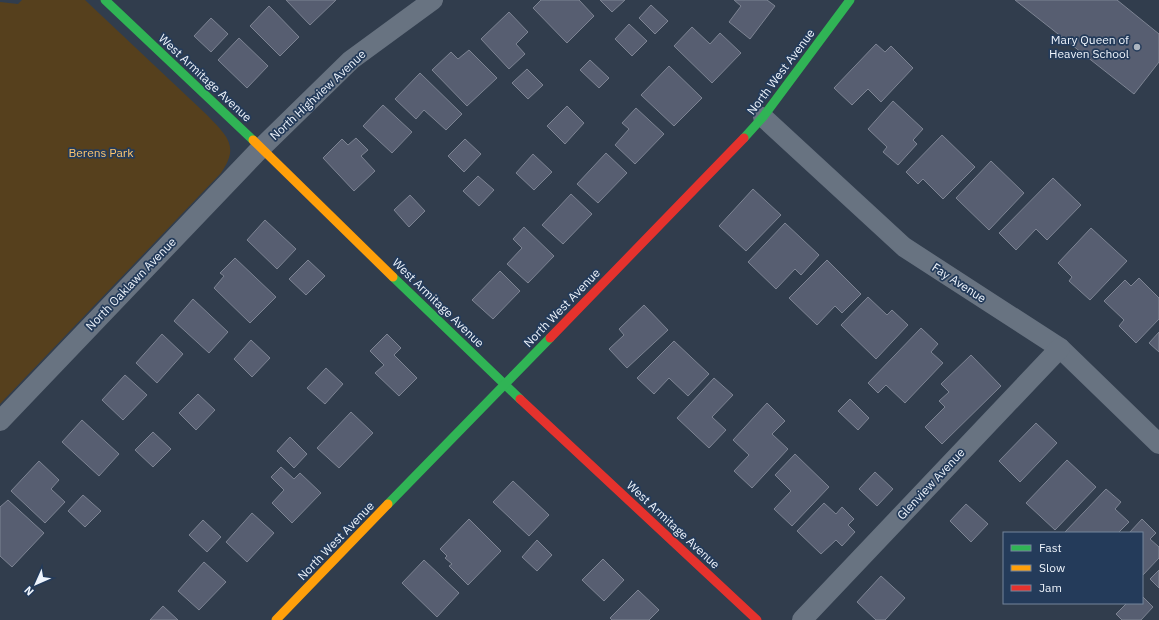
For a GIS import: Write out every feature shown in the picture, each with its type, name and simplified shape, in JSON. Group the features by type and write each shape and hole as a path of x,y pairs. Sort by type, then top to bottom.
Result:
{"street":[{"name":"West Armitage Avenue","path":"105,0 261,148 504,384 757,620"},
{"name":"North Highview Avenue","path":"261,148 351,60 433,0"},
{"name":"North West Avenue","path":"276,620 763,117 850,0"},
{"name":"Fay Avenue","path":"763,117 904,247 1060,348 1159,444"},
{"name":"North Oaklawn Avenue","path":"0,421 261,148"},
{"name":"Glenview Avenue","path":"802,620 1060,348"}],"green space":[{"name":"Berens Park","path":"22,0 85,0 207,115 225,135 229,142 230,156 221,173 0,404 0,2 18,4"}],"building":[{"path":"286,0 336,0 310,25"},
{"path":"541,0 579,0 594,16 567,43 533,8"},
{"path":"600,0 625,0 612,12"},
{"path":"734,0 767,0 775,6 750,39 729,22 741,6"},
{"path":"1015,0 1117,0 1159,34 1159,62 1134,94"},
{"path":"651,5 668,21 655,34 639,18"},
{"path":"269,6 299,37 280,56 250,26"},
{"path":"509,12 528,32 516,44 525,54 509,69 481,39"},
{"path":"211,18 228,34 211,52 194,36"},
{"path":"629,24 647,41 632,56 615,39"},
{"path":"692,27 710,44 720,33 741,53 712,83 674,46"},
{"path":"239,38 268,66 247,88 218,60"},
{"path":"876,44 885,52 891,46 913,68 881,102 868,89 852,105 834,88"},
{"path":"469,50 497,78 467,106 432,70 451,52 458,59"},
{"path":"590,60 609,78 599,88 580,70"},
{"path":"669,66 702,98 674,126 641,95"},
{"path":"527,69 543,85 528,99 512,83"},
{"path":"420,73 462,114 446,130 424,110 416,119 395,99"},
{"path":"893,101 923,129 913,140 917,144 898,165 883,152 887,147 868,129"},
{"path":"383,105 412,132 392,153 363,126"},
{"path":"567,106 584,123 565,144 547,126"},
{"path":"636,108 664,134 635,164 615,145 629,129 622,123"},
{"path":"942,135 975,167 943,199 923,179 918,184 906,172"},
{"path":"356,138 368,150 361,156 375,171 354,191 323,158 342,139 348,145"},
{"path":"465,139 481,154 464,172 448,156"},
{"path":"606,153 627,173 598,203 577,184"},
{"path":"533,154 552,172 534,190 516,173"},
{"path":"991,161 1024,193 989,230 956,198"},
{"path":"478,176 494,190 479,206 463,191"},
{"path":"1053,178 1081,205 1047,240 1036,229 1016,250 999,233"},
{"path":"753,189 781,215 746,251 719,226"},
{"path":"571,194 592,214 563,244 542,225"},
{"path":"410,195 425,211 409,227 394,210"},
{"path":"265,220 296,249 277,269 247,240"},
{"path":"785,223 819,255 801,275 795,269 776,289 748,262"},
{"path":"524,227 554,256 528,283 507,264 522,248 513,239"},
{"path":"1091,228 1127,261 1090,300 1069,281 1072,277 1058,263"},
{"path":"235,258 276,297 250,323 214,288 224,276 220,273"},
{"path":"308,260 325,276 306,295 289,279"},
{"path":"827,260 861,294 842,313 835,306 817,325 789,298"},
{"path":"500,271 520,291 493,319 472,300"},
{"path":"1139,278 1159,298 1159,319 1136,343 1119,326 1124,320 1104,301 1125,280 1131,286"},
{"path":"868,297 887,315 892,310 908,325 876,359 841,325"},
{"path":"193,299 228,332 209,353 174,321"},
{"path":"644,305 668,330 627,368 609,349 624,335 619,329"},
{"path":"921,328 938,344 931,352 943,363 905,403 886,385 878,393 868,383"},
{"path":"1159,332 1159,352 1149,343"},
{"path":"162,334 183,354 157,383 136,363"},
{"path":"387,334 401,348 394,355 417,378 399,396 375,373 384,365 370,351"},
{"path":"251,340 270,358 252,377 234,359"},
{"path":"674,341 709,374 688,396 669,378 654,394 637,378"},
{"path":"971,355 1001,386 942,444 925,427 945,407 939,401 949,392 941,384"},
{"path":"326,368 343,384 325,404 307,388"},
{"path":"125,375 147,395 123,420 102,400"},
{"path":"714,378 733,395 712,417 726,430 709,448 677,418"},
{"path":"198,394 215,410 196,430 179,413"},
{"path":"850,399 869,418 858,430 838,411"},
{"path":"767,403 785,421 772,434 788,449 752,488 734,471 749,455 733,440"},
{"path":"351,412 373,433 339,468 317,448"},
{"path":"82,420 119,454 99,476 62,442"},
{"path":"1036,423 1057,443 1020,482 999,461"},
{"path":"153,432 171,449 153,467 135,450"},
{"path":"290,437 307,454 294,468 277,451"},
{"path":"795,454 829,487 792,526 774,509 791,491 775,475"},
{"path":"1067,460 1096,487 1055,530 1026,503"},
{"path":"39,461 59,480 51,489 65,502 45,523 11,491"},
{"path":"281,467 294,479 300,473 321,493 292,523 272,503 284,490 271,477"},
{"path":"875,472 893,489 877,506 859,489"},
{"path":"513,481 549,515 529,536 493,502"},
{"path":"1106,489 1121,502 1115,509 1129,522 1119,532 1065,532"},
{"path":"83,495 101,511 85,527 68,511"},
{"path":"8,500 44,533 12,567 0,556 0,507"},
{"path":"824,503 836,514 842,507 854,519 848,525 855,532 842,546 836,540 821,554 797,531"},
{"path":"966,504 988,524 971,542 950,521"},
{"path":"252,513 274,533 247,562 226,542"},
{"path":"469,519 501,551 468,585 449,566 452,564 445,558 447,556 440,549"},
{"path":"1142,519 1156,533 1150,539 1159,547 1159,558 1143,575 1143,532 1130,532"},
{"path":"203,520 221,537 207,552 189,535"},
{"path":"537,540 552,555 537,571 522,557"},
{"path":"603,559 624,580 604,601 582,580"},
{"path":"424,560 459,593 437,617 402,583"},
{"path":"204,562 226,582 199,610 178,591"},
{"path":"1159,570 1159,588 1150,579"},
{"path":"881,576 905,598 885,620 876,620 857,602"},
{"path":"638,590 659,610 649,620 612,620 610,618"},
{"path":"1143,597 1153,607 1141,620 1122,620 1116,614 1126,604 1143,604"},
{"path":"163,606 178,620 150,620"}],"traffic: fast":[{"path":"105,0 253,140"},
{"path":"744,138 763,117 850,0"},
{"path":"393,277 520,399"},
{"path":"388,504 550,338"}],"traffic: slow":[{"path":"253,140 393,277"},
{"path":"276,620 388,504"}],"traffic: jam":[{"path":"550,338 744,138"},
{"path":"520,399 757,620"}],"place":[{"name":"Mary Queen of Heaven School","path":"1137,47"}]}
